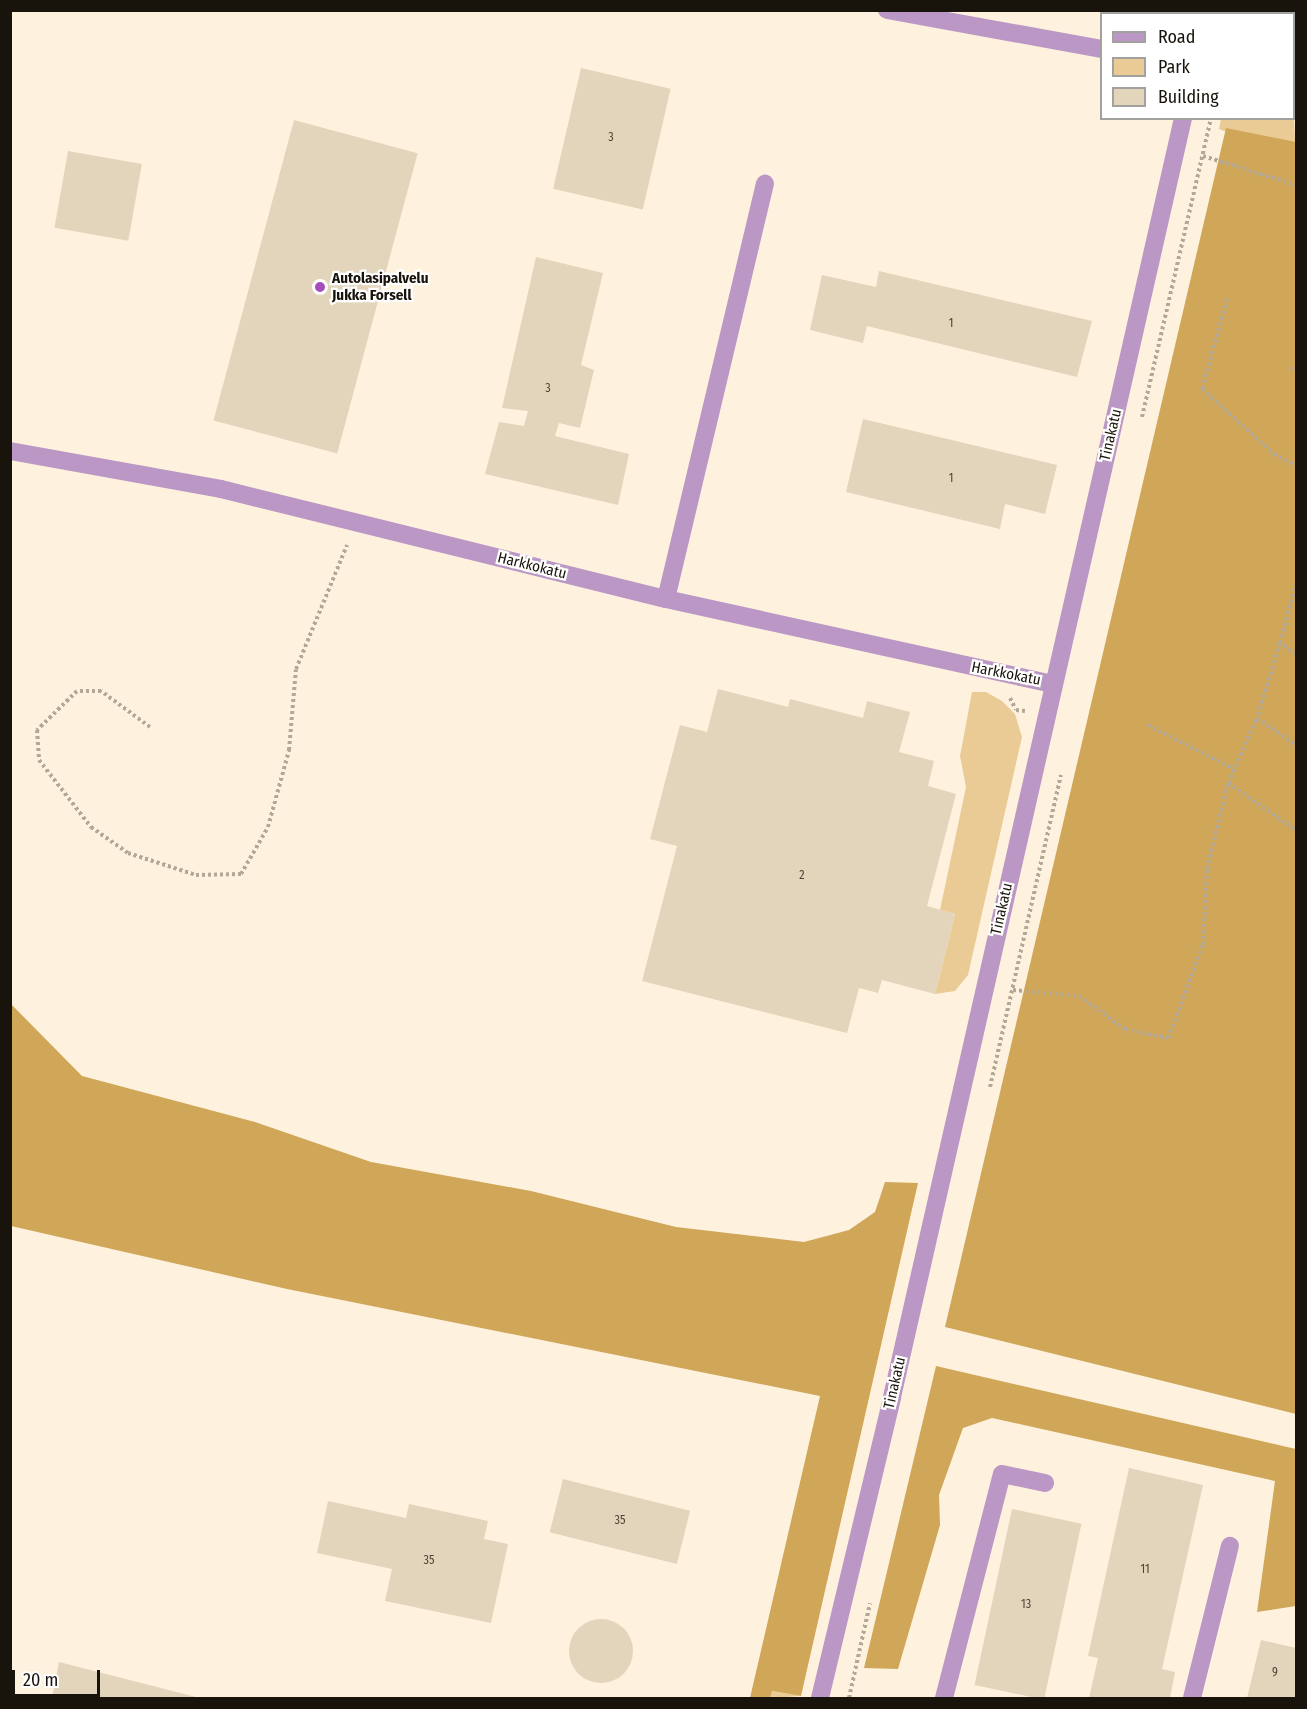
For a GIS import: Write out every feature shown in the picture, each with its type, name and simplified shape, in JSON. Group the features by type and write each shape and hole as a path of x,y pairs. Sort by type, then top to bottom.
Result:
{"street":[{"path":"887,10 1100,49"},
{"name":"Tinakatu","path":"820,1698 892,1396 1183,120"},
{"path":"666,599 765,184"},
{"name":"Harkkokatu","path":"10,451 221,489 666,599 1053,684"},
{"path":"944,1698 1002,1474 1045,1483"},
{"path":"1192,1698 1230,1546"}],"path":[{"path":"1140,427 1211,120"},
{"path":"1203,156 1296,185"},
{"path":"1227,299 1202,389 1274,454 1296,466"},
{"path":"1291,368 1296,372"},
{"path":"150,727 101,691 77,692 37,730 39,760 91,827 128,853 195,875 241,874 268,827 289,750 297,669 356,522"},
{"path":"1013,990 1078,996 1125,1029 1168,1038 1203,945 1207,868 1228,783 1257,718 1296,585"},
{"path":"1280,643 1296,654"},
{"path":"1257,718 1296,745"},
{"path":"1148,725 1234,769"},
{"path":"988,1094 1063,765"},
{"path":"1228,783 1296,830"}],"green space":[{"path":"1221,120 1294,120 1296,160 1219,129"},
{"path":"972,692 986,692 1002,701 1015,714 1022,737 968,975 955,991 935,994 955,914 940,910 966,787 960,756"},
{"path":"771,1691 801,1696 770,1698"}],"shaded area":[{"path":"1226,128 1296,142 1296,1414 945,1327"},
{"path":"10,1003 82,1076 255,1122 371,1162 531,1191 676,1227 804,1242 849,1230 875,1212 885,1182 918,1183 801,1696 772,1691 770,1698 750,1698 820,1396 287,1289 11,1226"},
{"path":"936,1366 1296,1449 1296,1606 1257,1612 1275,1481 992,1418 963,1428 939,1495 940,1525 898,1669 864,1668"}],"building":[{"path":"1273,10 1296,10 1296,116 1295,12 1273,12"},
{"path":"581,68 671,89 643,210 553,189"},
{"name":"Autolasipalvelu Jukka Forsell","path":"294,120 418,153 337,454 214,420"},
{"path":"68,151 142,164 128,241 54,228"},
{"path":"536,257 603,273 581,365 594,370 580,428 559,423 555,436 629,454 618,505 485,474 499,422 524,426 528,411 502,408"},
{"path":"879,271 1092,321 1077,377 867,326 863,343 810,330 822,275 876,287"},
{"path":"863,419 1057,465 1045,514 1005,504 1000,529 846,492"},
{"path":"718,689 788,707 790,699 863,718 867,701 910,712 899,752 934,761 928,786 956,794 927,906 955,914 935,994 882,980 878,993 859,988 847,1033 642,981 677,846 650,839 680,725 707,732"},
{"path":"1129,1468 1203,1485 1162,1669 1175,1672 1170,1698 1089,1698 1098,1658 1088,1656"},
{"path":"563,1479 690,1511 677,1564 550,1532"},
{"path":"328,1501 406,1518 409,1504 488,1521 484,1539 508,1544 491,1623 385,1601 392,1569 317,1553"},
{"path":"1012,1509 1081,1524 1044,1698 975,1685"},
{"path":"595,1619 607,1619 624,1628 631,1639 633,1651 631,1663 624,1674 607,1683 595,1683 583,1678 574,1669 569,1657 569,1645 574,1633 583,1624"},
{"path":"1261,1640 1296,1648 1296,1698 1247,1698"},
{"path":"59,1662 200,1698 52,1698"}],"place":[{"name":"Autolasipalvelu Jukka Forsell","path":"320,287"}]}
